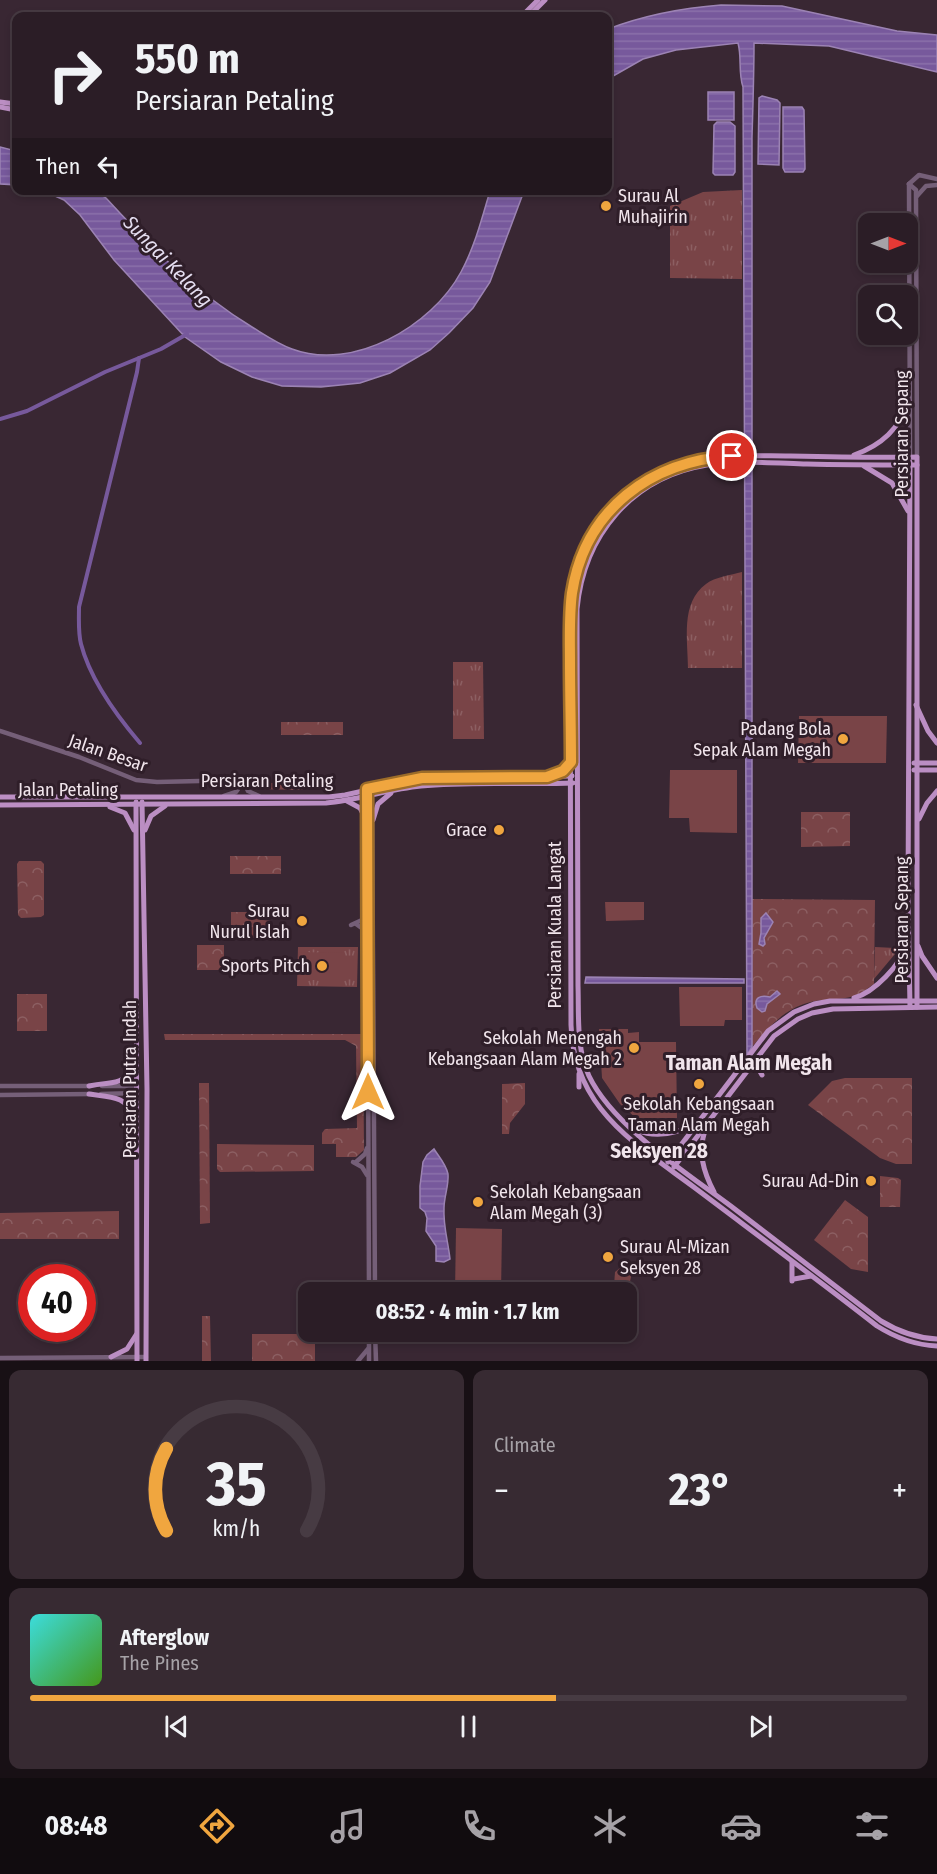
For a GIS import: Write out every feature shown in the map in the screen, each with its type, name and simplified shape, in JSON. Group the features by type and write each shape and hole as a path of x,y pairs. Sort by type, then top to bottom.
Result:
{"main road":[{"path":"526,12 538,0"},
{"path":"533,12 545,0"},
{"path":"847,457 870,449 885,440 902,420 909,401"},
{"path":"757,459 913,457"},
{"name":"Persiaran Sepang","path":"913,457 909,940 913,1004"},
{"path":"757,459 863,465 913,465"},
{"name":"Persiaran Kuala Langat","path":"757,459 698,460 663,471 624,497 605,517 583,553 575,580 571,609 574,663 579,1036 585,1064 598,1089 618,1115 630,1126 669,1159 881,1321 897,1330 919,1337 937,1339"},
{"path":"863,465 892,483 903,499 911,519"},
{"name":"Persiaran Sepang","path":"913,465 911,519 915,704 912,766 917,830 917,941 913,1004"},
{"name":"Persiaran Kuala Langat","path":"574,663 571,762 574,780 571,801 571,1025 572,1044 585,1084 615,1125 801,1269 893,1336 917,1344 937,1346"},
{"path":"915,704 928,731 937,743"},
{"path":"547,777 563,771 571,762"},
{"path":"912,766 937,763"},
{"path":"912,766 937,770"},
{"name":"Persiaran Petaling","path":"139,805 347,801 370,792 422,778 547,777 574,780"},
{"name":"Persiaran Petaling","path":"139,797 337,796 422,785 554,784 574,780"},
{"path":"554,784 567,792 571,801"},
{"path":"347,801 360,808 370,821 378,804 387,795 397,790"},
{"path":"917,830 919,815 937,790"},
{"name":"Jalan Petaling","path":"0,797 139,797"},
{"name":"Persiaran Putra Indah","path":"139,797 143,838 146,1054 146,1359"},
{"path":"143,838 151,816 170,804"},
{"name":"Jalan Petaling","path":"0,805 139,805"},
{"path":"106,805 127,815 135,838"},
{"name":"Persiaran Putra Indah","path":"137,1359 136,1131 138,1090 135,838 139,805"},
{"path":"578,912 580,920 585,924 578,929 578,933"},
{"path":"665,1165 761,1040 776,1024 800,1009 814,1004 846,1000 866,994 882,981 904,954 909,940"},
{"path":"917,941 922,957 937,978"},
{"path":"135,976 137,991 140,994 144,979"},
{"path":"136,1019 137,1002 140,1000 145,1019"},
{"path":"846,1000 937,1007"},
{"path":"672,1170 757,1057 781,1030 812,1013 832,1009 937,1001"},
{"path":"146,1054 144,1082 138,1090 143,1096 146,1119"},
{"path":"744,1076 761,1074 757,1057"},
{"path":"89,1086 121,1081 129,1074 136,1060"},
{"path":"585,1064 585,1084 598,1089"},
{"path":"579,1070 578,1088 591,1094"},
{"path":"89,1094 114,1096 123,1101 132,1110 136,1131"},
{"path":"630,1126 641,1132 664,1134 680,1131 699,1121"},
{"path":"708,1122 701,1146 701,1160 715,1194"},
{"path":"790,1250 801,1263 801,1269 808,1269 825,1278"},
{"path":"792,1261 793,1280 811,1276"},
{"path":"111,1357 127,1348 137,1332"}],"street":[{"path":"909,184 919,175 937,179"},
{"name":"Persiaran Sepang","path":"909,184 916,190 916,213"},
{"name":"Persiaran Sepang","path":"909,184 909,213"},
{"path":"916,198 924,188 937,185"},
{"name":"Persiaran Sepang","path":"909,273 909,401 913,457"},
{"name":"Persiaran Sepang","path":"913,457 915,273"},
{"name":"Jalan Besar","path":"0,731 80,757 136,780 157,782 243,780 243,782"},
{"path":"222,796 233,794 243,782 249,791 259,796"},
{"path":"370,792 375,1282"},
{"path":"369,1282 368,908 370,821"},
{"path":"368,908 362,920 353,925 367,933 368,939"},
{"path":"0,1086 89,1086 138,1090"},
{"path":"21,1086 29,1090 30,1094"},
{"path":"0,1095 89,1094 138,1090"},
{"path":"368,1145 365,1154 355,1162 369,1177"},
{"path":"375,1342 376,1361"},
{"path":"356,1361 367,1351 369,1344"},
{"path":"369,1344 369,1361"},
{"path":"0,1358 146,1359"},
{"path":"0,1358 17,1361"},
{"path":"23,1361 43,1358"}],"green space":[{"path":"742,190 742,279 670,278 670,206 703,192"},
{"path":"742,572 742,668 688,668 687,623 692,601 706,584 718,578"},
{"path":"453,662 483,662 484,739 453,739"},
{"name":"Padang Bola Sepak Alam Megah","path":"799,716 887,716 886,763 798,763"},
{"path":"281,722 343,722 343,735 281,735"},
{"path":"670,770 737,770 737,833 690,832 689,818 669,818"},
{"path":"252,783 306,783 306,785 302,790 252,789"},
{"path":"801,812 850,812 850,846 801,847"},
{"path":"230,856 281,856 281,874 230,874"},
{"path":"19,861 41,861 44,864 44,915 41,917 21,918 18,915 17,864"},
{"path":"751,899 875,900 874,984 854,996 813,1001 790,1010 776,1021 752,1047"},
{"path":"605,902 644,902 644,920 606,921"},
{"path":"231,912 263,912 263,920 271,921 271,938 231,938"},
{"path":"197,945 224,945 224,970 197,970"},
{"path":"298,947 358,947 357,987 297,986"},
{"path":"875,947 895,948 895,954 874,979"},
{"name":"Sports Pitch","path":"299,952 345,953 345,980 298,980"},
{"path":"679,987 742,987 742,1020 725,1020 724,1026 680,1026"},
{"path":"17,994 47,994 47,1031 17,1031"},
{"path":"599,1029 628,1029 628,1033 639,1032 639,1042 676,1042 677,1118 636,1118 620,1104 602,1078"},
{"path":"164,1034 363,1034 364,1150 356,1157 336,1157 336,1144 322,1144 322,1133 325,1129 357,1128 356,1046 345,1040 165,1040"},
{"path":"845,1078 912,1078 912,1164 896,1164 880,1158 808,1105 832,1081"},
{"path":"199,1083 209,1083 210,1223 200,1224"},
{"path":"525,1083 525,1104 510,1123 509,1134 502,1134 502,1084"},
{"path":"217,1144 314,1145 314,1171 220,1172 217,1169"},
{"path":"880,1176 901,1180 900,1207 880,1207"},
{"path":"845,1200 868,1217 868,1272 851,1269 814,1240"},
{"path":"119,1211 119,1239 0,1239 0,1213"},
{"path":"456,1228 502,1229 501,1282 455,1282"},
{"path":"620,1268 629,1269 630,1282 614,1282 615,1272"},
{"path":"202,1316 210,1316 211,1361 202,1361"},
{"path":"252,1334 298,1334 298,1342 315,1342 315,1361 252,1361"}],"shaded area":[{"path":"721,5 782,6 897,31 937,35 937,72 829,46 754,43 752,137 752,1047 747,1055 743,87 738,43 676,50 643,59 612,77 612,28 663,13"},
{"path":"708,92 734,92 734,120 708,120"},
{"path":"762,96 780,103 779,165 758,164 759,98"},
{"path":"783,107 802,107 804,110 805,169 803,172 785,172 783,168"},
{"path":"717,122 730,122 735,126 735,172 733,175 713,173 714,125"},
{"path":"0,147 12,150 12,185 0,184"},
{"path":"53,195 101,195 157,251 231,314 277,342 292,349 316,355 340,354 365,349 411,326 448,292 461,272 474,242 489,195 523,195 490,282 473,308 449,333 430,350 390,373 360,383 321,387 282,386 252,377 221,362 185,337 114,260 80,215 64,200"},
{"path":"766,913 773,922 764,938 763,946 759,944 761,918"},
{"path":"586,977 744,979 744,983 585,983"},
{"path":"777,991 780,994 767,1004 765,1011 762,1012 757,1008 757,999 764,996 770,997"},
{"path":"434,1149 448,1174 444,1215 450,1259 444,1262 436,1261 436,1246 426,1231 427,1218 425,1212 420,1208 423,1162"}],"waterway":[{"path":"0,419 27,411 105,372 161,349 187,334"},
{"path":"139,358 79,607 79,635 85,657 98,684 122,721 140,743"}],"place":[{"name":"Surau Al Muhajirin","path":"606,206"},
{"name":"Padang Bola Sepak Alam Megah","path":"843,739"},
{"name":"Grace","path":"499,830"},
{"name":"Surau Nurul Islah","path":"302,921"},
{"name":"Sports Pitch","path":"322,966"},
{"name":"Sekolah Menengah Kebangsaan Alam Megah 2","path":"634,1048"},
{"name":"Sekolah Kebangsaan Taman Alam Megah","path":"699,1084"},
{"name":"Surau Ad-Din","path":"871,1181"},
{"name":"Sekolah Kebangsaan Alam Megah (3)","path":"478,1202"},
{"name":"Surau Al-Mizan Seksyen 28","path":"608,1257"}],"district":[{"name":"Taman Alam Megah","path":"749,1063"},
{"name":"Seksyen 28","path":"659,1151"}],"route":[{"path":"368,1092 367,789 422,778 547,777 565,770 571,762 572,594 583,553 605,517 638,486 678,465 732,456"}],"water label":[{"name":"Sungai Kelang","path":"168,261"}]}
